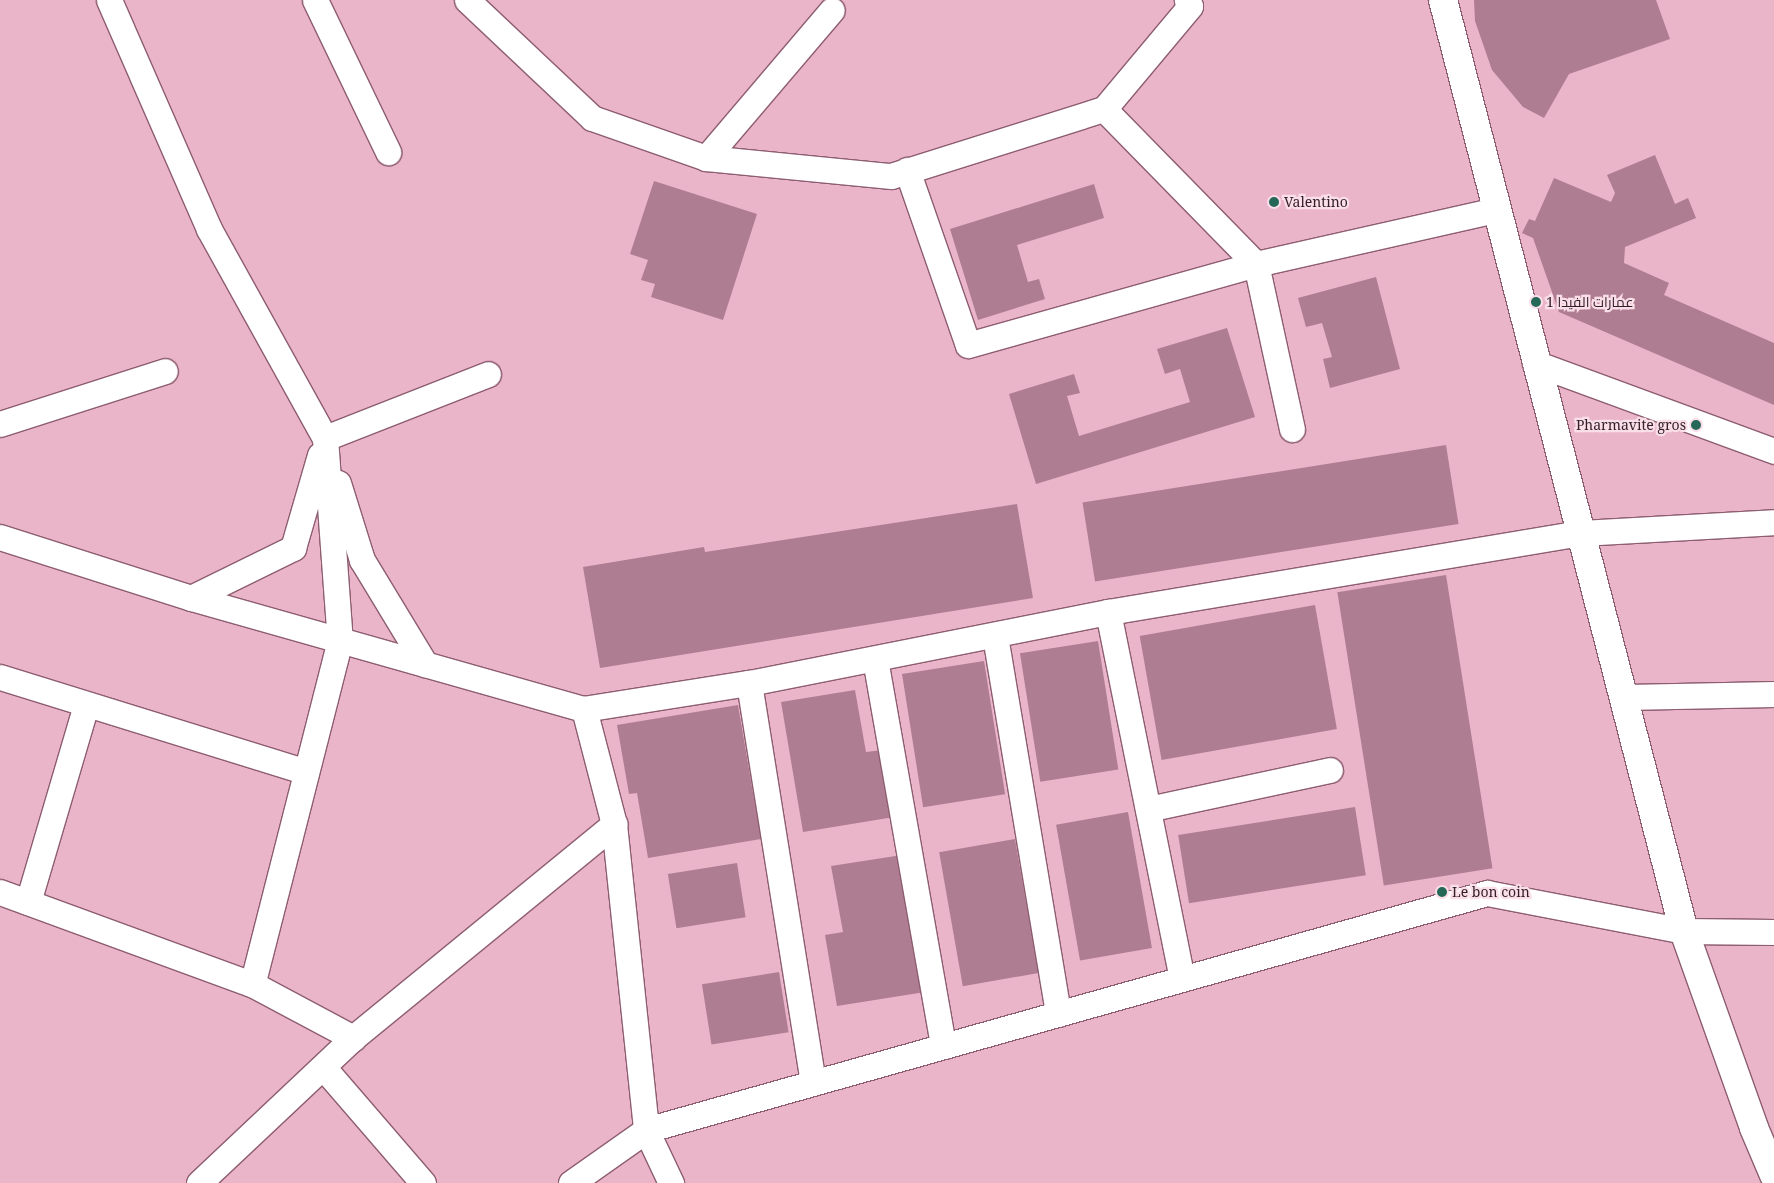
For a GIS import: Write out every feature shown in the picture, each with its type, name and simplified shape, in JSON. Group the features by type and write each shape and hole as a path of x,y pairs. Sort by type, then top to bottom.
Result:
{"main road":[{"path":"1443,0 1580,534 1626,697 1684,931 1754,1128 1774,1175"}],"street":[{"path":"110,0 209,229 324,438 362,560 425,664"},
{"path":"315,0 388,152"},
{"path":"466,0 592,118 706,158 891,176 1104,109 1190,6 1187,0"},
{"path":"706,158 832,10"},
{"path":"1104,109 1256,264 1292,429"},
{"path":"907,170 968,345 1256,264 1496,210"},
{"path":"1536,363 1774,450"},
{"path":"0,424 165,372"},
{"path":"324,438 488,374"},
{"path":"191,598 293,548 324,438"},
{"path":"252,984 340,640 324,438"},
{"path":"0,537 191,598 584,709 749,683 995,636 1108,612 1580,534 1774,522"},
{"path":"1108,612 1182,979"},
{"path":"995,636 1058,1014"},
{"path":"875,659 943,1046"},
{"path":"0,677 306,772"},
{"path":"749,683 813,1082"},
{"path":"1626,697 1774,694"},
{"path":"28,902 86,705"},
{"path":"584,709 614,824 646,1130 671,1183"},
{"path":"1148,809 1330,770"},
{"path":"199,1183 354,1038 614,824"},
{"path":"0,892 252,984 354,1038"},
{"path":"571,1183 646,1130 1487,893 1684,931 1774,932"},
{"path":"323,1067 422,1183"}],"building":[{"path":"1474,0 1656,0 1670,39 1569,74 1544,118 1523,107 1492,70 1475,21"},
{"path":"1655,155 1675,204 1688,198 1696,218 1625,247 1624,263 1669,283 1664,295 1774,343 1774,405 1559,312 1533,238 1522,233 1529,219 1535,221 1554,178 1611,202 1615,193 1607,175"},
{"path":"654,181 757,214 723,320 651,297 655,284 641,280 648,260 630,254"},
{"path":"1094,184 1104,218 1017,245 1028,282 1039,279 1045,299 978,320 950,229"},
{"path":"1376,277 1400,369 1330,388 1323,359 1332,357 1322,323 1306,327 1298,298"},
{"path":"1227,328 1255,417 1036,484 1009,394 1074,374 1080,393 1067,396 1079,436 1190,402 1180,369 1165,374 1157,349"},
{"path":"1446,445 1459,524 1095,582 1083,503"},
{"path":"1017,504 1033,598 600,668 583,567 704,547 705,552"},
{"path":"1446,575 1492,868 1384,886 1337,592"},
{"path":"1315,605 1337,729 1162,760 1140,636"},
{"path":"1098,641 1118,769 1040,782 1020,653"},
{"path":"984,661 1005,794 923,807 902,674"},
{"path":"855,690 866,752 882,750 894,817 803,832 781,702"},
{"path":"738,705 761,839 648,858 637,793 629,794 617,725"},
{"path":"1355,807 1366,875 1189,903 1178,835"},
{"path":"1128,812 1152,948 1080,961 1056,825"},
{"path":"1015,839 1039,973 963,986 939,852"},
{"path":"902,855 925,992 837,1006 825,935 843,932 831,866"},
{"path":"737,863 746,917 676,928 668,874"},
{"path":"779,972 789,1032 712,1044 702,984"}],"place":[{"name":"Valentino","path":"1274,202"},
{"name":"عمارات الفيدا 1","path":"1536,302"},
{"name":"Pharmavite gros","path":"1696,425"},
{"name":"Le bon coin","path":"1442,892"}]}
